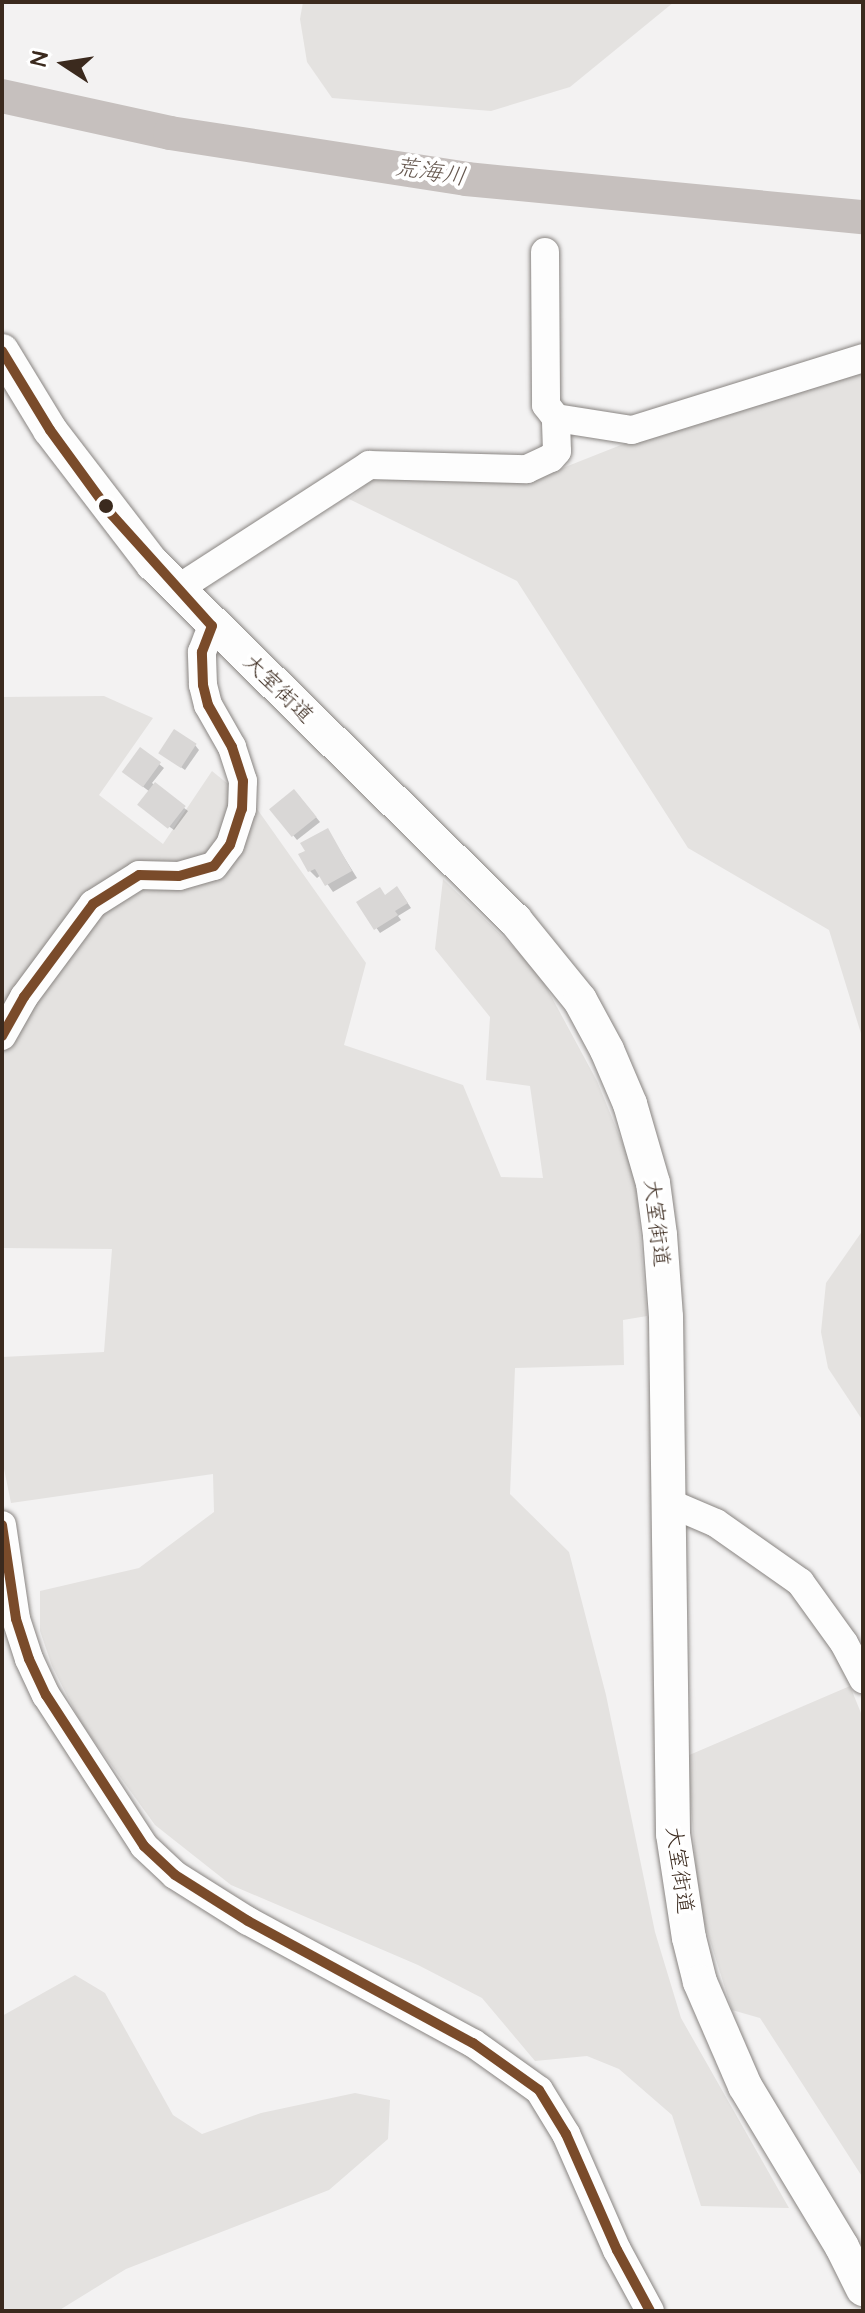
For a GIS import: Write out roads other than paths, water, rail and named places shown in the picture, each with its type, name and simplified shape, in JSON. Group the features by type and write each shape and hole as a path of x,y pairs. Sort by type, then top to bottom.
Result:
{"main road":[{"name":"大室街道","path":"2,351 78,470 176,590 515,920 580,1000 607,1050 630,1104 653,1183 666,1317 673,1834 689,1938 700,1982 745,2086 853,2251 863,2289"}],"street":[{"path":"176,590 369,465 527,469 551,458 557,451 556,418 546,405 545,252"},
{"path":"556,418 632,430 863,358"},
{"path":"2,1036 24,997 93,904 139,875 179,876 214,866 230,845 242,809 243,781 232,747 208,705 203,685 202,652 212,626"},
{"path":"667,1502 716,1523 800,1582 844,1643 863,1679"},
{"path":"2,1525 16,1619 29,1659 46,1695 144,1846 175,1875 248,1921 473,2043 539,2090 566,2134 617,2250 650,2311"}],"waterway":[{"name":"荒海川","path":"2,96 170,133 466,179 863,217"}]}
